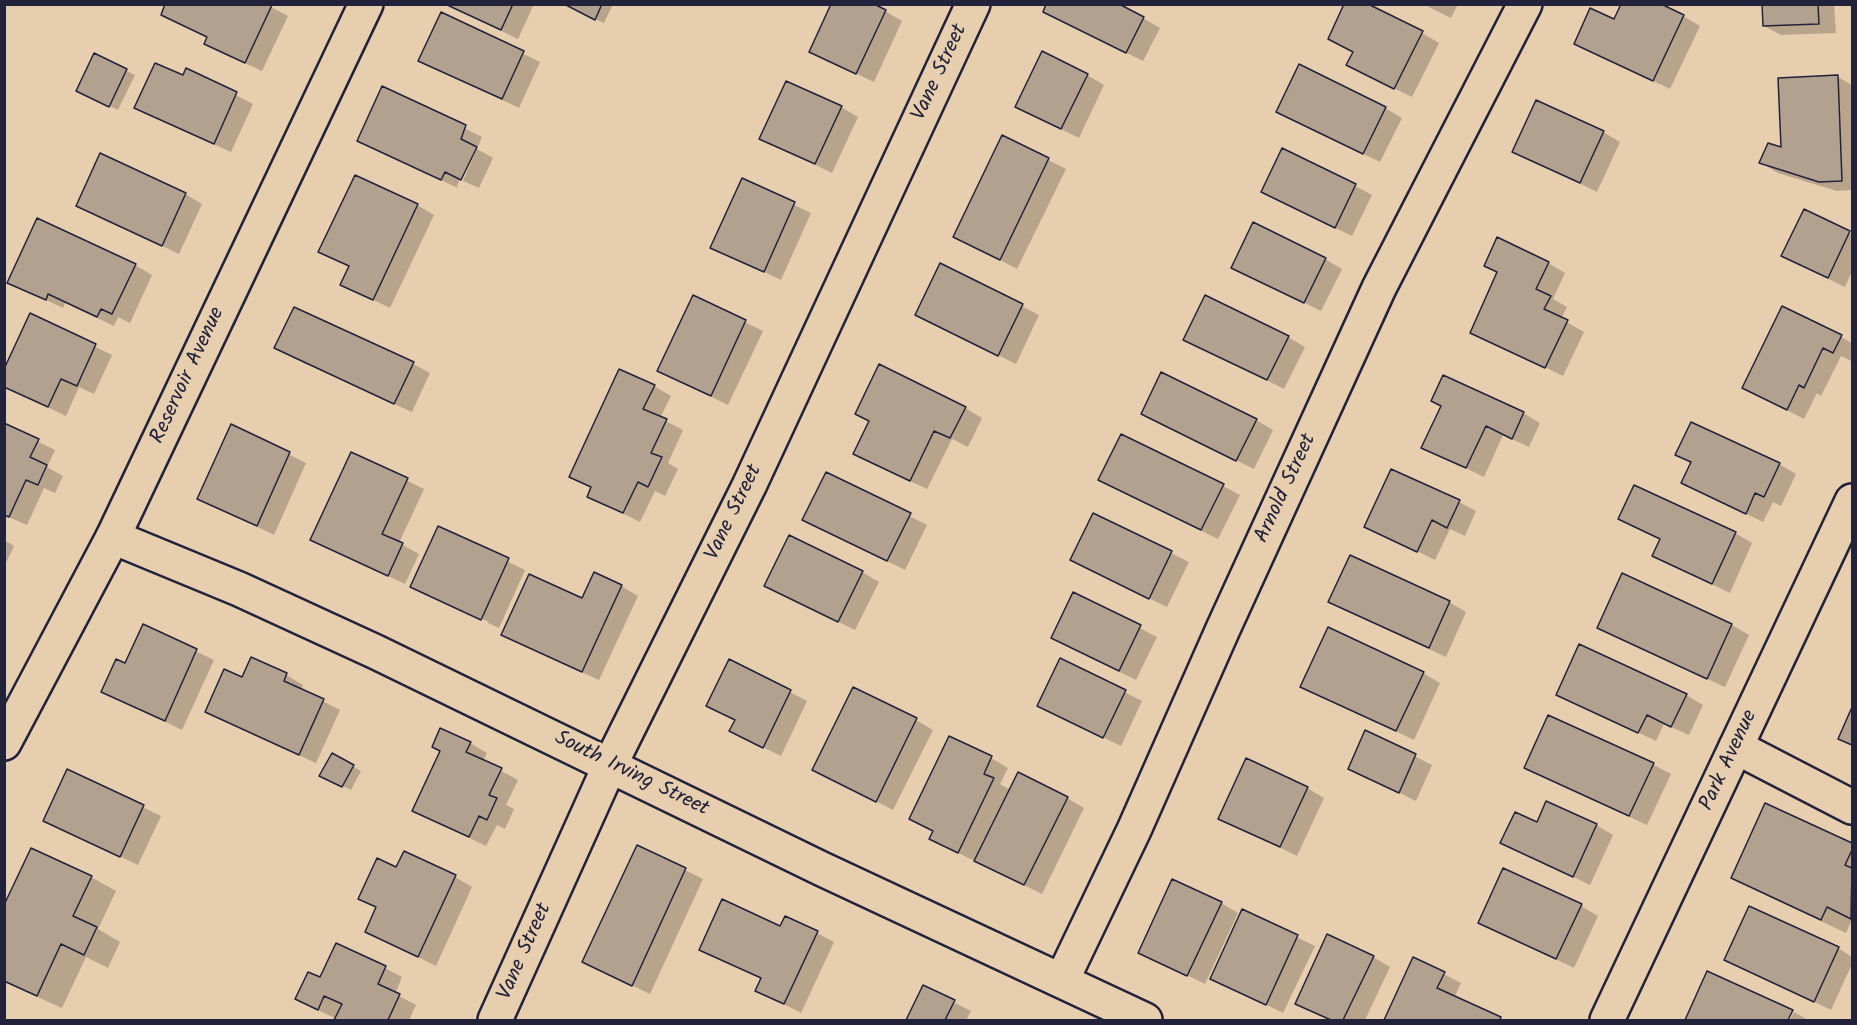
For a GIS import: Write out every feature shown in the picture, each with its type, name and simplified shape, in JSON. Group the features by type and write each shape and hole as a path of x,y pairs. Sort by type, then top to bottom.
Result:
{"street":[{"name":"Reservoir Avenue","path":"4,743 113,537 366,4"},
{"name":"Vane Street","path":"495,1020 610,765 748,486 973,4"},
{"name":"Arnold Street","path":"1062,980 1134,830 1218,639 1379,288 1525,4"},
{"name":"Park Avenue","path":"1607,1020 1852,501"},
{"name":"South Irving Street","path":"113,537 239,589 376,652 822,869 1145,1020"},
{"path":"1736,747 1852,807"}],"building":[{"path":"165,4 272,5 245,63 204,44 207,37 161,15"},
{"path":"445,4 513,4 501,30"},
{"path":"564,4 602,4 595,20"},
{"path":"831,4 874,4 886,10 856,74 809,52"},
{"path":"1046,4 1119,4 1144,17 1126,53 1043,12"},
{"path":"1344,4 1368,4 1423,31 1394,89 1346,65 1353,52 1328,39"},
{"path":"1621,4 1661,4 1684,15 1653,81 1574,44 1590,8 1614,19"},
{"path":"1762,4 1818,4 1819,24 1763,26"},
{"path":"441,12 524,51 502,99 418,61"},
{"path":"1042,51 1088,74 1061,129 1015,107"},
{"path":"94,53 127,69 109,107 76,91"},
{"path":"155,63 183,75 186,68 237,92 214,144 134,108"},
{"path":"1299,64 1386,107 1363,154 1276,112"},
{"path":"1838,75 1842,181 1819,182 1759,163 1768,143 1781,147 1778,78"},
{"path":"786,81 842,106 815,164 759,139"},
{"path":"382,86 466,125 461,139 477,147 461,180 445,172 441,180 357,141"},
{"path":"1536,100 1604,131 1580,183 1512,152"},
{"path":"1002,135 1049,158 1000,260 953,237"},
{"path":"1282,148 1356,184 1335,228 1261,192"},
{"path":"100,153 186,193 162,246 76,206"},
{"path":"355,175 418,204 373,300 340,285 349,266 318,252"},
{"path":"742,178 795,202 764,272 710,248"},
{"path":"1804,209 1850,231 1828,278 1781,256"},
{"path":"37,218 136,264 112,314 101,309 97,317 48,294 46,300 7,283"},
{"path":"1253,222 1326,258 1304,303 1231,268"},
{"path":"1497,237 1549,262 1536,289 1551,296 1544,309 1568,320 1545,368 1470,333 1497,272 1484,266"},
{"path":"940,263 1023,304 998,356 915,315"},
{"path":"693,295 746,320 711,396 657,371"},
{"path":"1205,295 1289,336 1267,380 1183,340"},
{"path":"1782,306 1842,335 1833,353 1823,348 1804,388 1799,385 1787,410 1742,388"},
{"path":"294,307 414,362 394,404 274,348"},
{"path":"30,313 96,344 77,386 61,379 48,407 4,387 4,369"},
{"path":"879,364 966,407 950,438 934,431 910,481 853,454 869,421 855,414"},
{"path":"619,369 655,385 643,409 667,419 651,453 662,457 648,487 638,482 623,513 587,497 591,487 569,477"},
{"path":"1161,372 1257,419 1236,461 1141,414"},
{"path":"1443,375 1524,412 1512,439 1486,426 1466,468 1421,448 1441,406 1431,401"},
{"path":"1691,422 1780,463 1764,497 1755,493 1746,514 1681,483 1691,462 1675,455"},
{"path":"4,423 39,439 30,457 47,465 38,485 26,480 9,517 4,515"},
{"path":"231,424 290,452 257,526 197,499"},
{"path":"1121,434 1224,484 1201,530 1098,480"},
{"path":"351,452 408,478 382,534 403,543 388,576 310,540"},
{"path":"1391,469 1460,500 1447,528 1432,520 1417,552 1364,527"},
{"path":"826,472 911,513 887,561 802,520"},
{"path":"1634,485 1736,532 1712,584 1652,556 1660,539 1618,519"},
{"path":"1093,513 1172,551 1149,599 1070,560"},
{"path":"438,526 509,558 481,620 410,587"},
{"path":"789,535 863,571 838,622 764,586"},
{"path":"1350,555 1450,601 1429,648 1328,602"},
{"path":"594,572 622,585 582,672 501,635 529,574 582,598"},
{"path":"1622,573 1732,624 1707,679 1597,628"},
{"path":"1073,592 1141,625 1119,671 1051,638"},
{"path":"143,624 197,649 165,721 101,692 116,659 125,663"},
{"path":"1328,627 1424,672 1396,731 1300,687"},
{"path":"1579,644 1687,694 1671,727 1647,715 1638,733 1556,695"},
{"path":"251,657 287,673 284,681 324,699 299,755 205,712 224,669 242,677"},
{"path":"1060,658 1126,690 1103,738 1037,706"},
{"path":"729,659 791,690 763,748 729,731 735,720 706,706"},
{"path":"853,687 917,718 876,802 812,770"},
{"path":"1852,707 1852,745 1838,739"},
{"path":"1548,715 1654,763 1629,816 1524,768"},
{"path":"440,728 471,742 466,752 502,768 489,795 497,798 487,820 479,816 469,837 412,811 440,751 432,747"},
{"path":"1365,730 1416,754 1399,793 1348,769"},
{"path":"949,736 992,756 984,774 994,778 958,853 929,839 933,831 909,819"},
{"path":"332,753 354,765 342,787 319,776"},
{"path":"1246,758 1308,787 1280,847 1218,819"},
{"path":"67,769 144,805 120,857 43,821"},
{"path":"1018,772 1068,797 1024,885 974,861"},
{"path":"1546,801 1597,824 1573,877 1500,843 1515,812 1537,822"},
{"path":"1765,803 1852,843 1852,850 1845,865 1852,868 1851,919 1827,907 1821,920 1731,878"},
{"path":"637,845 686,868 632,986 582,962"},
{"path":"31,848 92,876 73,916 97,927 84,955 61,944 37,996 4,981 4,905"},
{"path":"404,851 456,875 418,957 365,932 376,907 358,899 377,858 396,867"},
{"path":"1503,868 1582,904 1556,959 1478,923"},
{"path":"1172,879 1222,902 1187,976 1138,953"},
{"path":"722,899 780,926 785,916 818,931 784,1004 755,991 761,978 699,950"},
{"path":"1749,906 1839,947 1814,1002 1724,960"},
{"path":"1242,909 1298,935 1266,1005 1210,979"},
{"path":"1327,934 1374,956 1343,1020 1331,1020 1295,1004"},
{"path":"336,943 386,966 378,984 400,994 388,1020 334,1020 342,1004 324,996 318,1010 295,999 308,972 320,977"},
{"path":"1413,957 1445,972 1437,988 1501,1017 1500,1020 1384,1020"},
{"path":"1707,971 1793,1010 1788,1020 1685,1020"},
{"path":"923,985 955,1000 945,1020 906,1020"}]}
